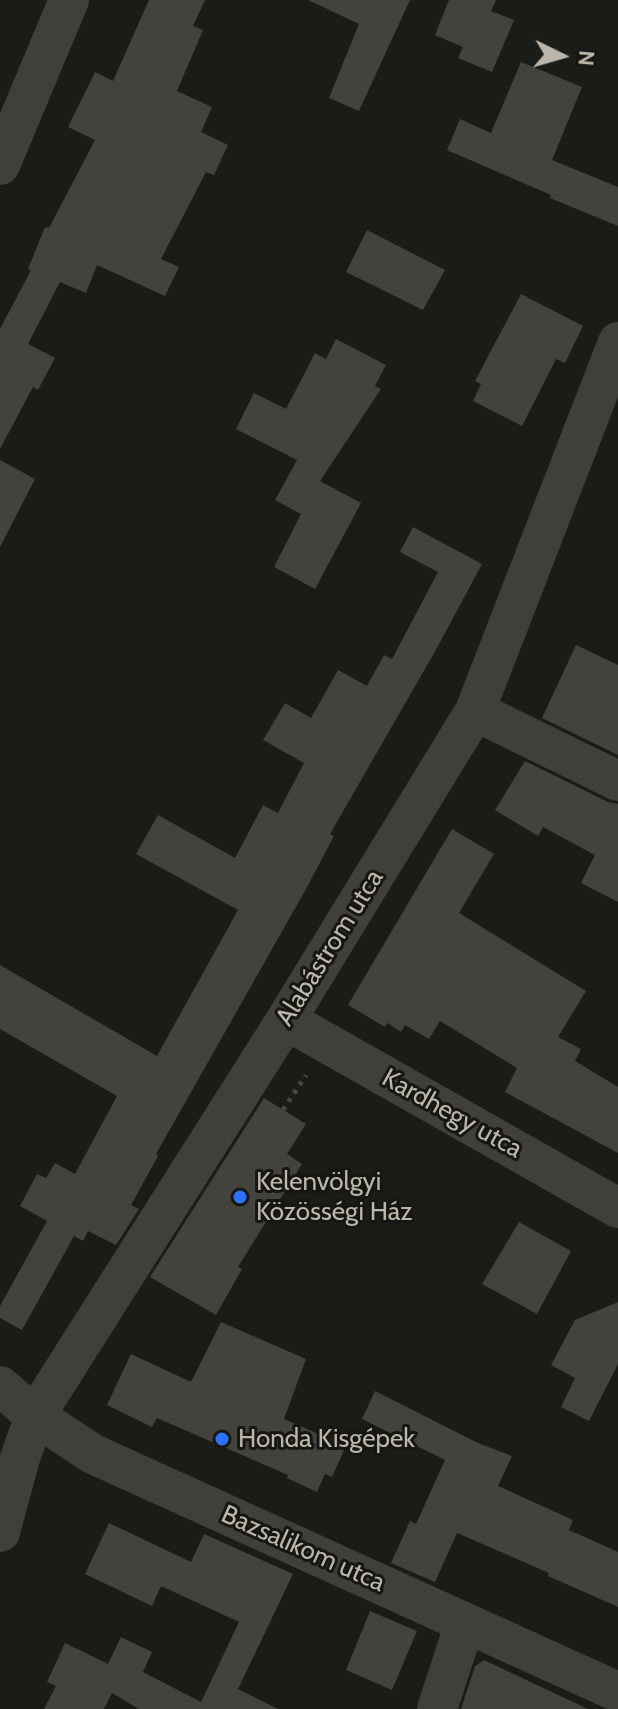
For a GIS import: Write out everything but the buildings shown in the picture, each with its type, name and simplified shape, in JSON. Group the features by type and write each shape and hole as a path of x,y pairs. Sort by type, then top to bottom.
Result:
{"street":[{"path":"4,142 69,0"},
{"name":"Alabástrom utca","path":"0,1532 35,1416 286,1020 475,711 618,342"},
{"path":"475,711 618,781"},
{"name":"Kardhegy utca","path":"286,1020 618,1208"},
{"name":"Bazsalikom utca","path":"0,1386 35,1416 93,1454 618,1692"},
{"path":"437,1709 465,1623"}],"place":[{"name":"Kelenvölgyi Közösségi Ház","path":"240,1197"},
{"name":"Honda Kisgépek","path":"222,1439"}]}
